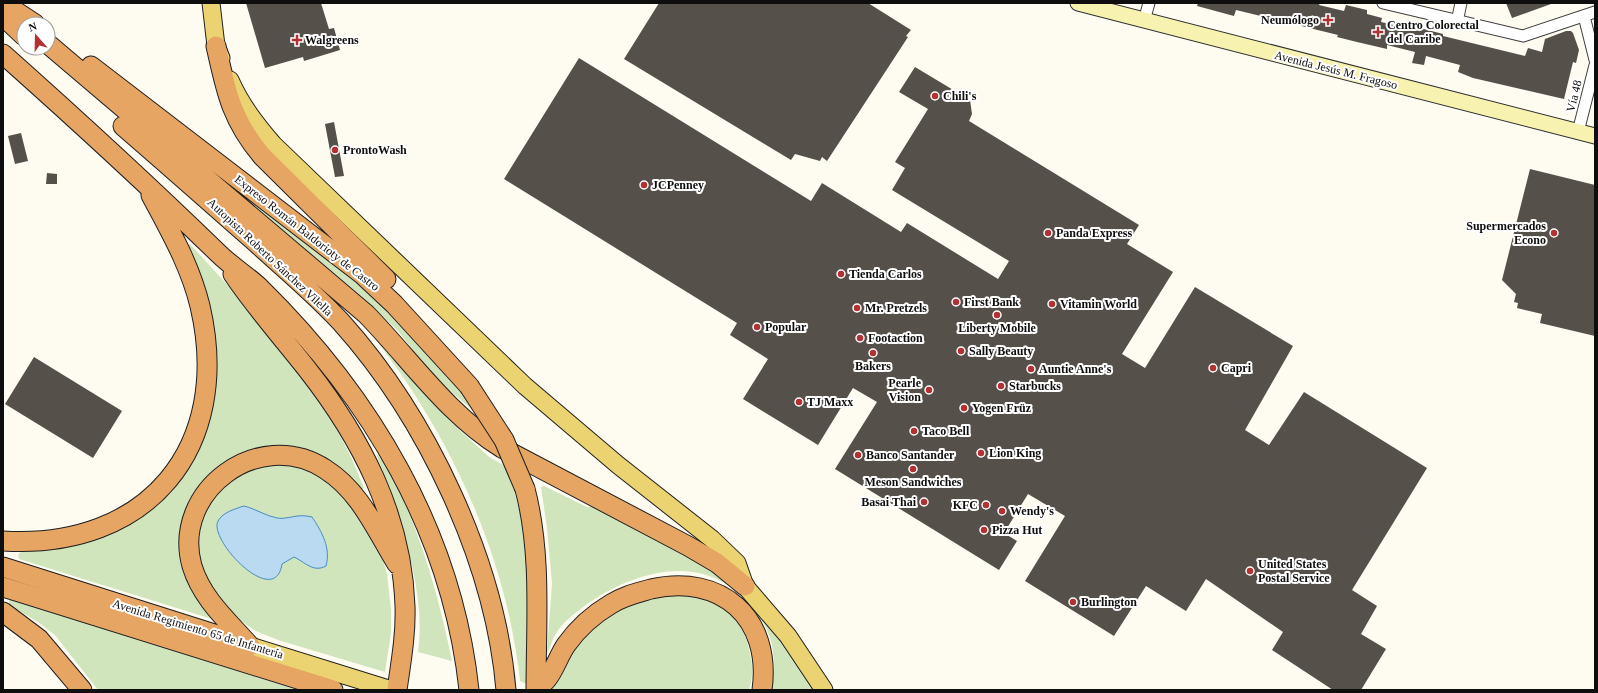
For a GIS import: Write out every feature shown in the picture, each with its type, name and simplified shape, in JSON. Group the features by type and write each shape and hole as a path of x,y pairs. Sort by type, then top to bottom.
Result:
{"highway":[{"path":"6,10 16,17"},
{"path":"6,10 19,16"},
{"path":"6,10 16,24"},
{"name":"Expreso Román Baldorioty de Castro","path":"56,39 351,265 394,304 469,386 504,440 524,489 532,525 537,576 536,690"},
{"path":"216,46 226,93 235,116 245,134 262,156 404,298 427,339"},
{"path":"56,51 366,314 448,406 485,438 718,563 745,586"},
{"path":"3,54 142,180 222,257 258,287 322,356 356,399 385,442 407,482 436,551 455,611 467,668 469,690"},
{"name":"Autopista Roberto Sánchez Vilella","path":"45,56 306,287 341,323 376,365 417,426 457,506 486,587 504,670 506,690"},
{"path":"3,541 28,542 83,534 123,518 143,505 171,477 184,459 192,441 205,396 207,373 200,307 186,262 142,180"},
{"path":"222,257 249,298 307,369 330,400 374,473 386,503 396,538 402,574 405,606 403,647 397,690"},
{"path":"250,646 208,600 198,584 192,565 189,547 189,532 194,514 203,497 216,481 230,470 246,461 265,456 280,455 298,457 312,461 326,469 352,492 376,526 383,542 402,574"},
{"name":"Avenida Regimiento 65 de Infantería","path":"3,567 250,646"},
{"path":"536,690 547,679 567,644 596,614 612,603 634,594 676,585 696,586 726,598 740,609 752,624 762,649 764,678 762,690"},
{"name":"Avenida Regimiento 65 de Infantería","path":"3,587 333,690"},
{"path":"3,612 39,639 82,690"}],"main road":[{"path":"211,3 216,46 237,96 254,122 286,158 525,386 618,465 712,539 737,563 745,586 784,631 824,690"},
{"name":"Avenida Regimiento 65 de Infantería","path":"250,646 392,690"}],"street":[{"name":"Avenida Jesús M. Fragoso","path":"1078,3 1595,136"},
{"path":"1144,21 1149,3"},
{"path":"1383,3 1457,22 1523,36 1595,12"},
{"path":"1457,22 1461,3"},
{"path":"1584,16 1595,60"},
{"name":"Vía 48","path":"1578,132 1595,65"}],"green space":[{"path":"225,181 372,291 454,382 476,413 435,378 398,331 365,299"},
{"path":"190,244 254,314 329,414 352,459 364,488 359,491 328,461 312,452 277,446 260,448 243,453 227,461 213,472 201,485 194,496 185,518 214,619 19,559 18,555 22,551 36,546 106,533 197,448 208,422 213,397 215,353 187,246"},
{"path":"360,320 453,424 489,457 505,466 515,492 525,546 528,601 527,684 520,681 513,632 501,584 485,536 466,489 444,444 418,401 390,359"},
{"path":"379,454 392,477 415,528 433,581 452,661 418,652 420,628 415,578 402,527 377,456"},
{"path":"294,460 344,489 382,557 387,574 391,610 391,633 385,672 278,640 256,631 226,611 201,576 197,527 217,489 255,463"},
{"path":"542,485 587,507 598,507 706,563 749,600 770,624 814,690 771,690 773,651 767,630 760,617 751,604 727,584 713,577 698,573 682,571 668,572 640,577 626,582 600,596 566,621 555,635 547,653 552,583"},
{"path":"692,594 714,603 723,609 731,615 743,631 752,663 752,676 749,690 551,690 577,641 611,614 634,603 654,597"},
{"path":"9,599 297,690 98,690 55,635 38,622 9,605"}],"water":[{"path":"244,506 277,518 297,516 312,517 325,540 327,553 326,566 321,568 313,568 294,557 282,564 277,576 268,579 256,576 232,555 223,542 218,530 218,521 223,515"}],"building":[{"name":"Walgreens","path":"246,3 321,3 329,29 334,28 340,50 304,61 303,57 265,68"},
{"path":"659,3 868,3 911,30 906,36 908,37 827,161 822,157 820,161 795,154 791,160 624,59"},
{"path":"1198,3 1320,3 1319,5 1344,11 1346,5 1367,10 1367,14 1382,18 1381,22 1420,31 1420,28 1443,34 1443,36 1525,56 1528,48 1542,52 1545,39 1566,31 1571,31 1579,50 1576,63 1573,62 1564,99 1473,78 1458,72 1460,65 1426,56 1424,65 1412,63 1415,52 1387,45 1387,49 1357,42 1337,37 1338,35 1236,10 1234,16 1197,6"},
{"path":"1506,3 1551,3 1551,4 1512,18"},
{"path":"579,58 811,201 822,183 901,232 907,223 998,279 1009,261 892,190 905,168 895,162 928,109 899,92 915,67 970,100 972,114 969,121 1139,225 1127,244 1173,272 1122,354 1145,368 1195,287 1293,346 1245,430 1269,445 1304,392 1427,468 1352,590 1377,606 1361,634 1386,649 1361,690 1333,690 1272,650 1283,632 1206,579 1186,611 1146,586 1114,636 1025,581 1065,516 1028,494 1004,533 1017,541 999,570 835,469 877,402 853,388 818,445 743,399 768,359 730,335 737,323 504,179"},
{"name":"ProntoWash","path":"334,122 344,176 335,177 325,124"},
{"path":"21,133 28,161 15,164 8,136"},
{"name":"Supermercados Econo","path":"1530,169 1595,185 1595,336 1540,323 1542,314 1517,308 1518,303 1514,302 1516,294 1502,280"},
{"path":"47,173 57,174 57,184 46,184"},
{"path":"34,357 122,411 93,458 5,404"}],"place":[{"name":"Neumólogo","path":"1328,20"},
{"name":"Centro Colorectal del Caribe","path":"1378,32"},
{"name":"Walgreens","path":"297,40"},
{"name":"Chili's","path":"935,96"},
{"name":"ProntoWash","path":"335,150"},
{"name":"JCPenney","path":"644,185"},
{"name":"Panda Express","path":"1048,233"},
{"name":"Supermercados Econo","path":"1554,233"},
{"name":"Tienda Carlos","path":"841,274"},
{"name":"First Bank","path":"956,302"},
{"name":"Vitamin World","path":"1052,304"},
{"name":"Mr. Pretzels","path":"857,308"},
{"name":"Liberty Mobile","path":"997,315"},
{"name":"Popular","path":"757,327"},
{"name":"Footaction","path":"860,338"},
{"name":"Sally Beauty","path":"961,351"},
{"name":"Bakers","path":"873,353"},
{"name":"Capri","path":"1213,368"},
{"name":"Auntie Anne's","path":"1031,369"},
{"name":"Starbucks","path":"1001,386"},
{"name":"Pearle Vision","path":"929,390"},
{"name":"TJ Maxx","path":"799,402"},
{"name":"Yogen Früz","path":"964,408"},
{"name":"Taco Bell","path":"914,431"},
{"name":"Lion King","path":"981,453"},
{"name":"Banco Santander","path":"858,455"},
{"name":"Meson Sandwiches","path":"913,469"},
{"name":"Basai Thai","path":"924,502"},
{"name":"KFC","path":"986,505"},
{"name":"Wendy's","path":"1002,511"},
{"name":"Pizza Hut","path":"984,530"},
{"name":"United States Postal Service","path":"1250,571"},
{"name":"Burlington","path":"1073,602"}]}
